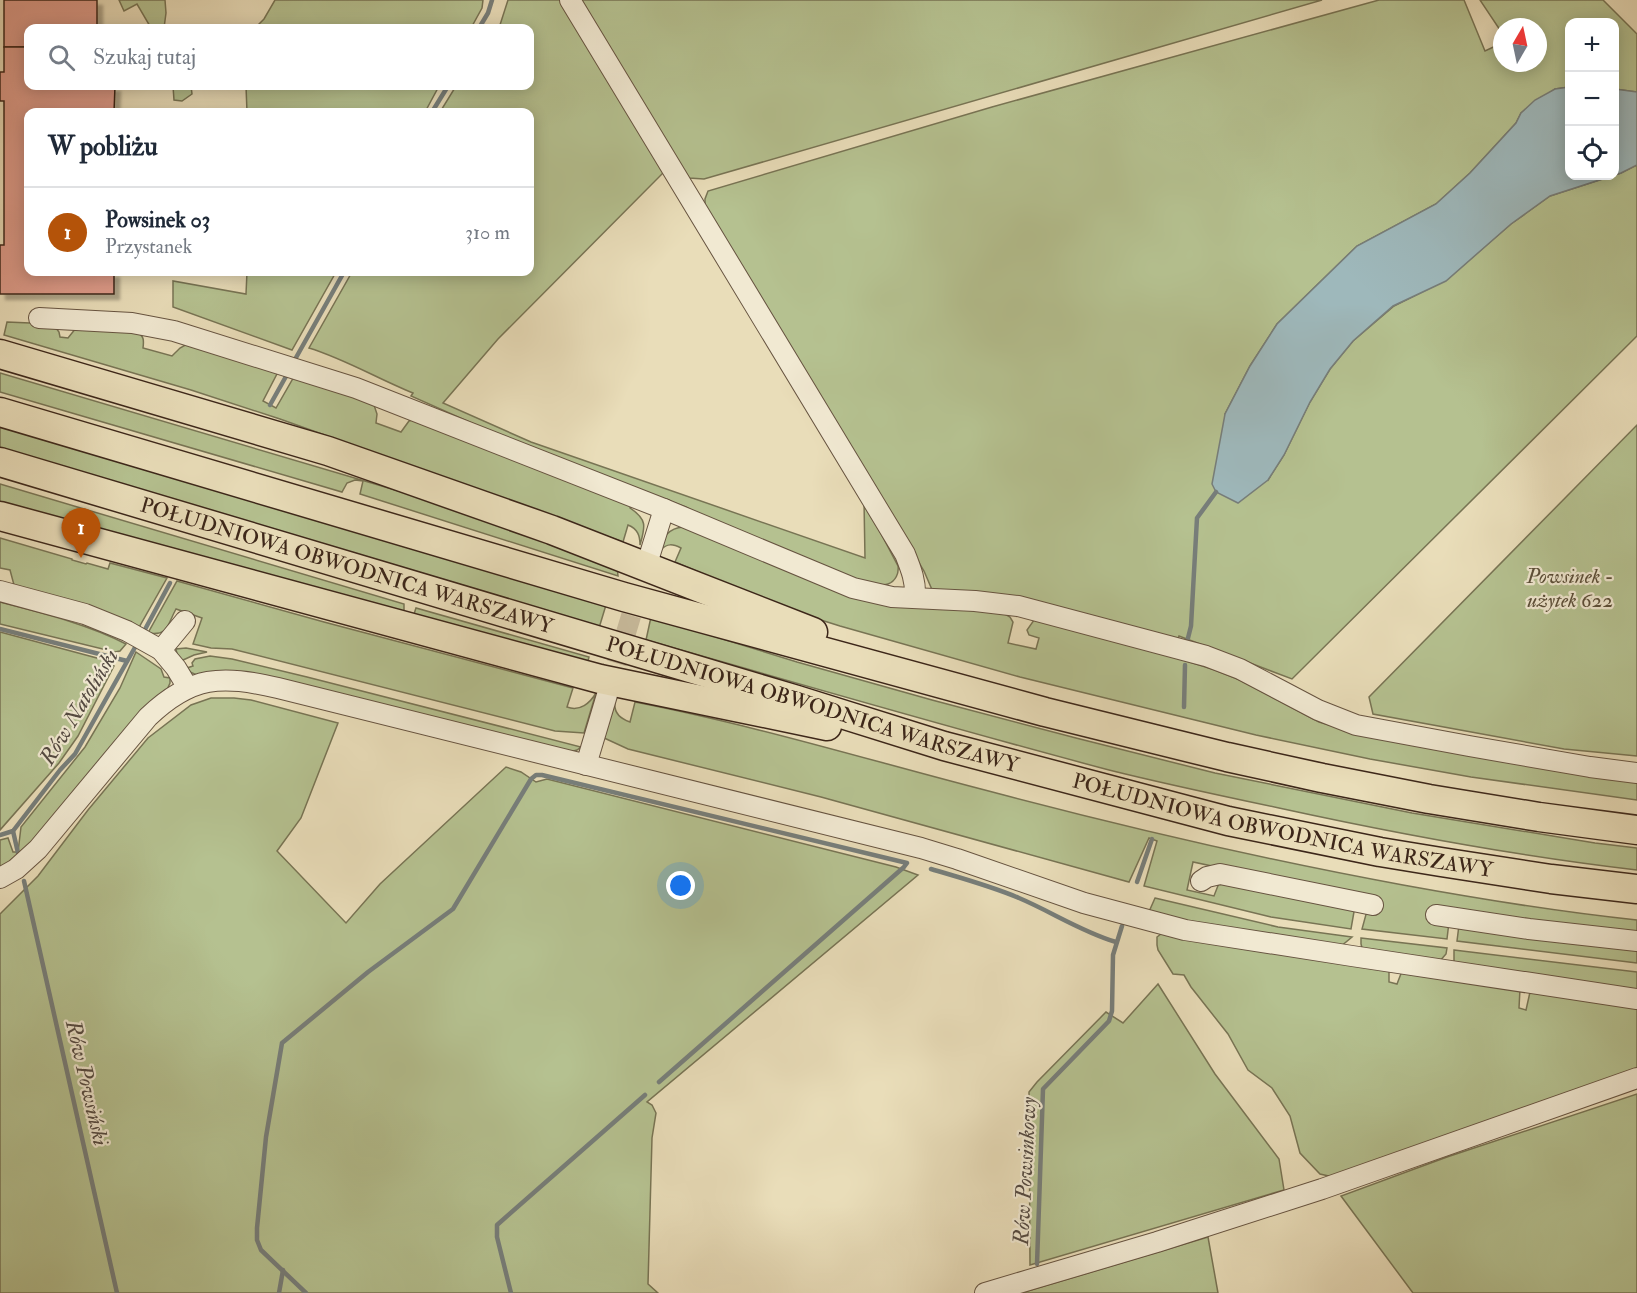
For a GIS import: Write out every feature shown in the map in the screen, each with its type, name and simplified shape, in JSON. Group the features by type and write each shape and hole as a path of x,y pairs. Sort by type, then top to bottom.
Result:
{"highway":[{"path":"0,354 328,452 552,530 943,684"},
{"path":"0,412 624,597 1125,732 1322,778 1429,799 1637,830"},
{"name":"POŁUDNIOWA OBWODNICA WARSZAWY","path":"0,462 944,746 1228,821 1401,855 1551,879 1637,889"},
{"path":"3,518 600,680 849,731 944,746"}],"street":[{"path":"570,0 905,554 914,575 915,598"},
{"path":"39,318 132,323 174,330 356,388 664,509 853,588 892,597 975,601 1018,606 1206,656 1240,669 1318,711 1356,725 1458,745 1637,774"},
{"path":"650,554 664,509"},
{"path":"0,591 85,614 127,632 156,647 176,668 188,688"},
{"path":"156,647 185,621"},
{"path":"0,878 16,869 38,849 148,717 164,702 188,688 227,679 251,681 921,848 1084,903 1185,930 1637,999"},
{"path":"586,765 607,695"},
{"path":"1201,881 1220,874 1373,905"},
{"path":"1436,915 1529,929 1637,941"},
{"path":"985,1293 1322,1190 1637,1078"}],"green space":[{"path":"119,0 165,0 165,24 149,24 137,4 124,11"},
{"path":"275,0 483,0 482,8 473,24 259,24"},
{"path":"508,0 561,0 666,170 498,339 443,403 531,442 865,558 864,501 898,566 896,576 891,583 875,584 798,558 686,507 537,452 411,396 413,393 348,363 309,348 350,276 534,276 534,108 442,108 454,90 534,90 534,24 500,24"},
{"path":"576,0 1322,0 704,179 689,178"},
{"path":"1379,0 1464,0 1485,51 1493,47 1493,72 1547,72 1547,18 1493,20 1480,0 1603,0 1637,34 1637,92 1619,90 1619,18 1565,18 1565,88 1555,89 1521,113 1516,123 1470,173 1436,204 1357,246 1277,324 1250,366 1225,414 1268,480 1330,369 1353,341 1394,306 1446,280 1511,224 1550,196 1599,180 1619,180 1619,174 1637,165 1637,336 1292,679 1179,636 1177,642 933,592 924,571 705,207 705,199 708,191 992,107"},
{"path":"173,90 192,90 192,94 182,101 174,100"},
{"path":"246,90 437,90 427,108 247,108"},
{"path":"247,276 334,276 292,350 173,307 173,281 246,294"},
{"path":"7,322 53,324 60,337 68,338 76,328 137,332 143,338 143,348 172,356 187,344 279,370 263,401 276,408 295,375 373,402 377,414 376,423 401,432 409,421 418,418 631,504 630,508 640,516 644,524 640,545 638,533 628,525 623,542 280,419 191,390 4,335"},
{"path":"0,373 429,500 617,566 618,576 360,494 363,481 355,480 347,483 342,492 0,392"},
{"path":"0,423 606,605 599,628 0,449"},
{"name":"Powsinek - użytek 622","path":"1637,425 1637,756 1564,749 1373,714 1369,697"},
{"path":"0,484 404,604 404,611 413,617 416,608 589,657 587,665 0,504"},
{"path":"683,527 841,592 1005,614 1013,622 1008,643 1036,649 1039,638 1029,635 1027,630 1034,620 1120,640 1240,680 1319,722 1353,732 1637,780 1637,800 1471,777 1256,735 1020,677 840,626 786,609 675,562 681,548 670,545 661,550 661,545 667,534"},
{"path":"0,538 86,564 108,569 110,563 167,578 138,629 14,585 10,570 0,568"},
{"path":"177,581 573,688 567,707 584,706 596,693 584,733 555,731 232,649 193,644 202,618 176,609 164,631 148,633"},
{"path":"0,602 80,625 126,644 120,651 115,652 0,624"},
{"path":"651,617 932,700 1215,773 1412,813 1637,848 1637,870 1502,851 1413,835 1324,818 1109,770 646,640"},
{"path":"0,632 108,661 114,666 78,736 59,763 0,830"},
{"path":"186,648 207,652 181,661 176,649"},
{"path":"136,652 161,669 164,677 170,678 166,692 23,852 0,870 0,840 8,838 13,852 18,852 21,827 85,747 120,688"},
{"path":"210,656 307,677 581,747 570,752 199,676 187,668 193,666 195,659"},
{"path":"613,696 616,697 617,713 630,722 635,702 773,733 1050,807 1251,854 1461,895 1637,920 1637,935 1563,928 1435,909 1435,917 1449,922 1447,939 1362,929 1368,907 1375,908 1376,900 1193,862 1187,890 1214,896 1219,883 1228,880 1355,906 1351,929 1271,917 1144,886 1157,841 1149,838 1129,882 821,797 628,749 602,737"},
{"path":"211,698 251,700 338,723 301,818 277,851 346,923 380,884 506,767 521,772 536,782 547,779 896,867 918,875 647,1102 652,1105 656,1113 652,1138 648,1284 658,1293 0,1293 0,914 38,876 88,810 148,738 191,705"},
{"path":"1155,898 1278,927 1352,937 1340,947 1148,914"},
{"path":"1459,925 1637,945 1637,963 1457,941"},
{"path":"1167,933 1389,971 1389,982 1397,984 1402,971 1520,989 1519,1008 1526,1010 1530,992 1637,1008 1637,1070 1333,1177 1320,1174 1300,1153 1290,1116 1272,1088 1248,1070 1228,1034 1184,975 1173,974 1157,945 1157,937"},
{"path":"1361,938 1447,948 1446,954 1439,962 1362,948"},
{"path":"1454,950 1637,972 1637,992 1457,965 1454,961"},
{"path":"1158,984 1215,1074 1279,1159 1284,1190 1030,1265 1029,1092 1106,1012 1123,1023"},
{"path":"1637,1094 1637,1293 1413,1293 1341,1196 1447,1157"},
{"path":"1208,1237 1218,1293 1021,1293"}],"water":[{"path":"1565,88 1565,180 1600,180 1550,196 1511,224 1446,281 1393,306 1353,341 1330,369 1268,480 1238,503 1216,492 1212,484 1225,414 1250,366 1277,324 1357,246 1436,204 1470,173 1516,123 1521,113 1535,100 1555,89"},
{"path":"1619,90 1637,92 1637,165 1619,174"}],"building":[{"path":"4,0 97,0 97,24 24,24 24,47 4,47"},
{"path":"4,47 24,47 24,90 115,90 114,108 24,108 24,276 114,276 114,294 0,294 0,245 4,245 4,101 0,101 0,72 4,72"}],"waterway":[{"name":"Rów Natoliński","path":"481,24 492,0"},
{"name":"Rów Natoliński","path":"434,108 446,90"},
{"name":"Rów Natoliński","path":"293,363 342,276"},
{"name":"Rów Natoliński","path":"270,405 289,371"},
{"name":"Rów Powsinkowy","path":"1187,642 1191,626 1197,518 1216,492"},
{"name":"Rów Natoliński","path":"142,635 170,583"},
{"path":"0,629 127,661"},
{"name":"Rów Natoliński","path":"0,835 13,831 75,754 138,642"},
{"name":"Rów Powsinkowy","path":"1184,707 1185,665"},
{"path":"306,1293 261,1250 257,1240 266,1137 282,1043 368,972 453,909 531,779 536,775 907,863 659,1082"},
{"path":"13,831 18,853"},
{"name":"Rów Powsinkowy","path":"1137,882 1152,839"},
{"path":"931,869 976,882 1031,903 1091,933 1116,942"},
{"name":"Rów Powsiński","path":"24,881 117,1293"},
{"name":"Rów Powsinkowy","path":"1037,1264 1043,1089 1109,1021 1112,1011 1113,955 1122,926"},
{"path":"511,1293 497,1237 497,1225 645,1095"},
{"path":"279,1293 283,1270"}],"tunnel":[{"path":"608,692 649,557"}],"place":[{"name":"Powsinek 03","path":"81,558"}]}
